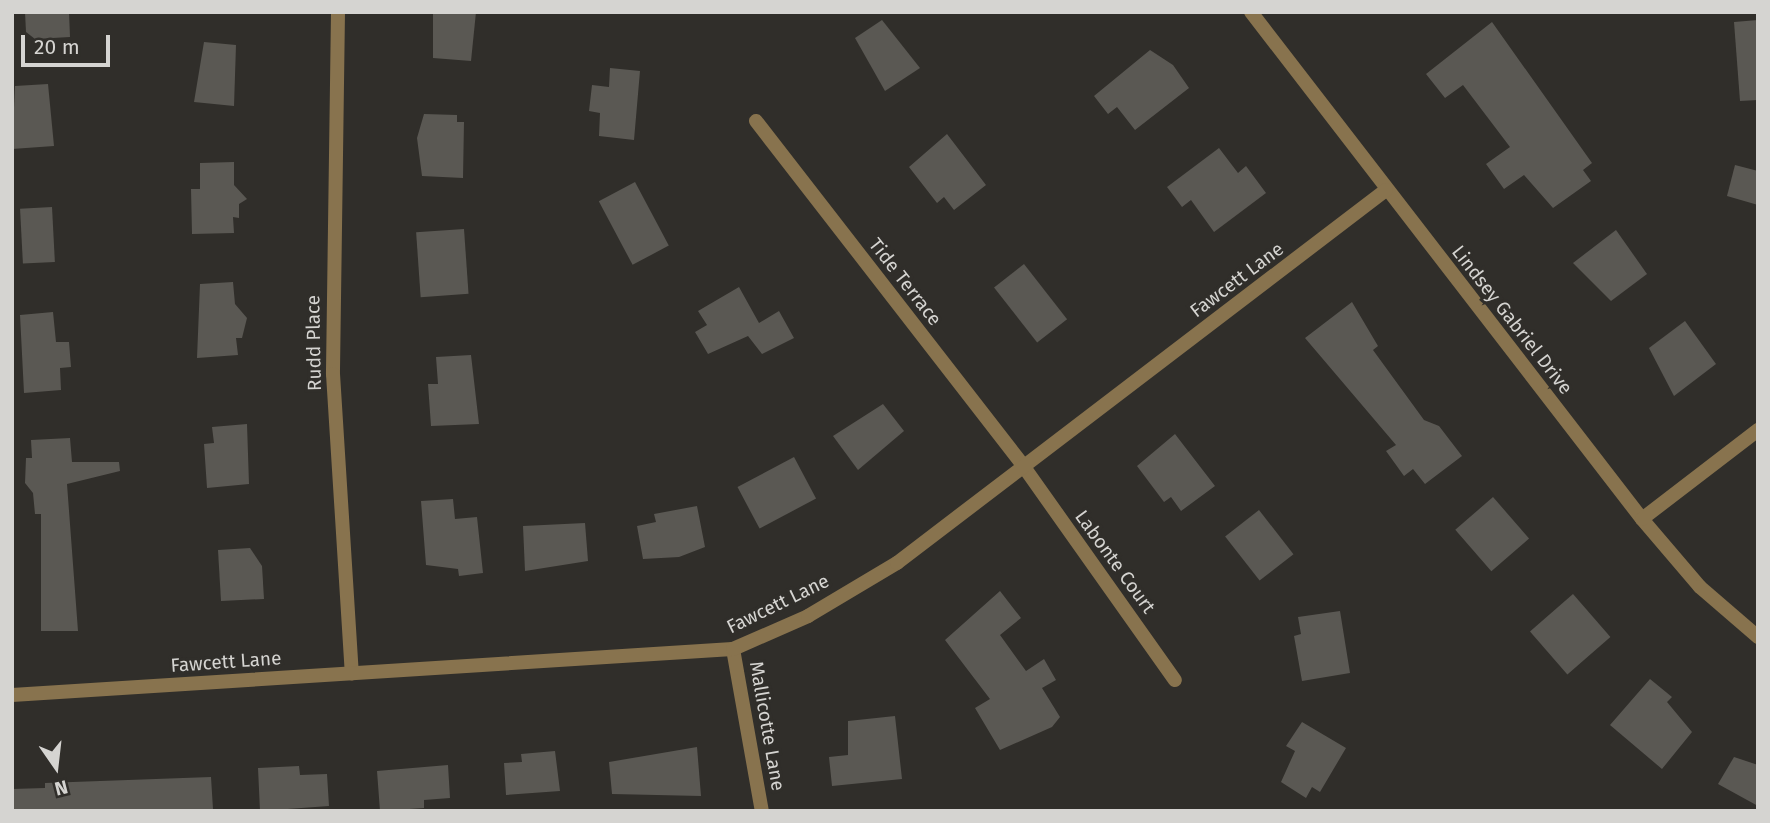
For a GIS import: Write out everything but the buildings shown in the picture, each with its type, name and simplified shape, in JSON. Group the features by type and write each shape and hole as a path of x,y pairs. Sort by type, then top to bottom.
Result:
{"street":[{"name":"Rudd Place","path":"338,12 333,374 352,673"},
{"name":"Lindsey Gabriel Drive","path":"1251,12 1642,519 1700,587 1758,637"},
{"name":"Tide Terrace","path":"756,121 1024,467"},
{"name":"Fawcett Lane","path":"12,695 733,649 808,616 897,563 1386,190"},
{"path":"1642,519 1758,430"},
{"name":"Labonte Court","path":"1024,467 1175,680"},
{"name":"Mallicotte Lane","path":"733,649 762,811"}]}
